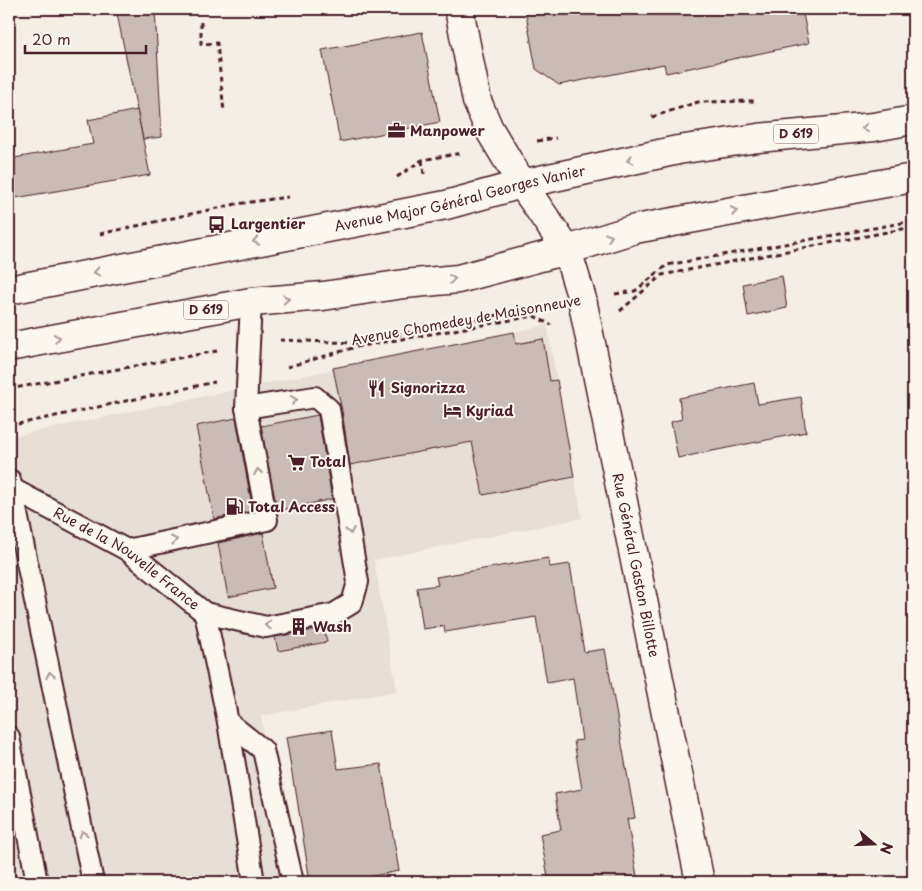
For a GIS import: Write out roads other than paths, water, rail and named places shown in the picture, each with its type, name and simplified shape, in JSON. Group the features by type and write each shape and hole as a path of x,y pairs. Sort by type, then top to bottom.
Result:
{"main road":[{"name":"Rue Général Gaston Billotte","path":"460,9 477,101 489,129 522,184 567,250 584,309 700,882"},
{"name":"Avenue Major Général Georges Vanier","path":"9,290 446,205 522,184 678,150 758,138 874,127 913,120"},
{"name":"D 619","path":"9,346 251,302 322,296 404,284 458,279 567,250 635,229 913,178"}],"lane":[{"path":"127,550 267,520 246,408 251,302"},
{"path":"205,614 266,627 334,614 352,603 358,582 328,409 315,397 246,408"},
{"path":"10,483 93,882"},
{"name":"Rue de la Nouvelle France","path":"10,483 127,550 205,614 228,722 254,882"},
{"path":"228,722 263,750 293,882"},
{"path":"9,737 37,882"}],"place":[{"name":"Manpower","path":"396,131"},
{"name":"Largentier","path":"217,224"},
{"name":"Signorizza","path":"377,388"},
{"name":"Kyriad","path":"452,411"},
{"name":"Total","path":"296,462"},
{"name":"Total Access","path":"234,507"},
{"name":"Wash","path":"299,627"}]}
